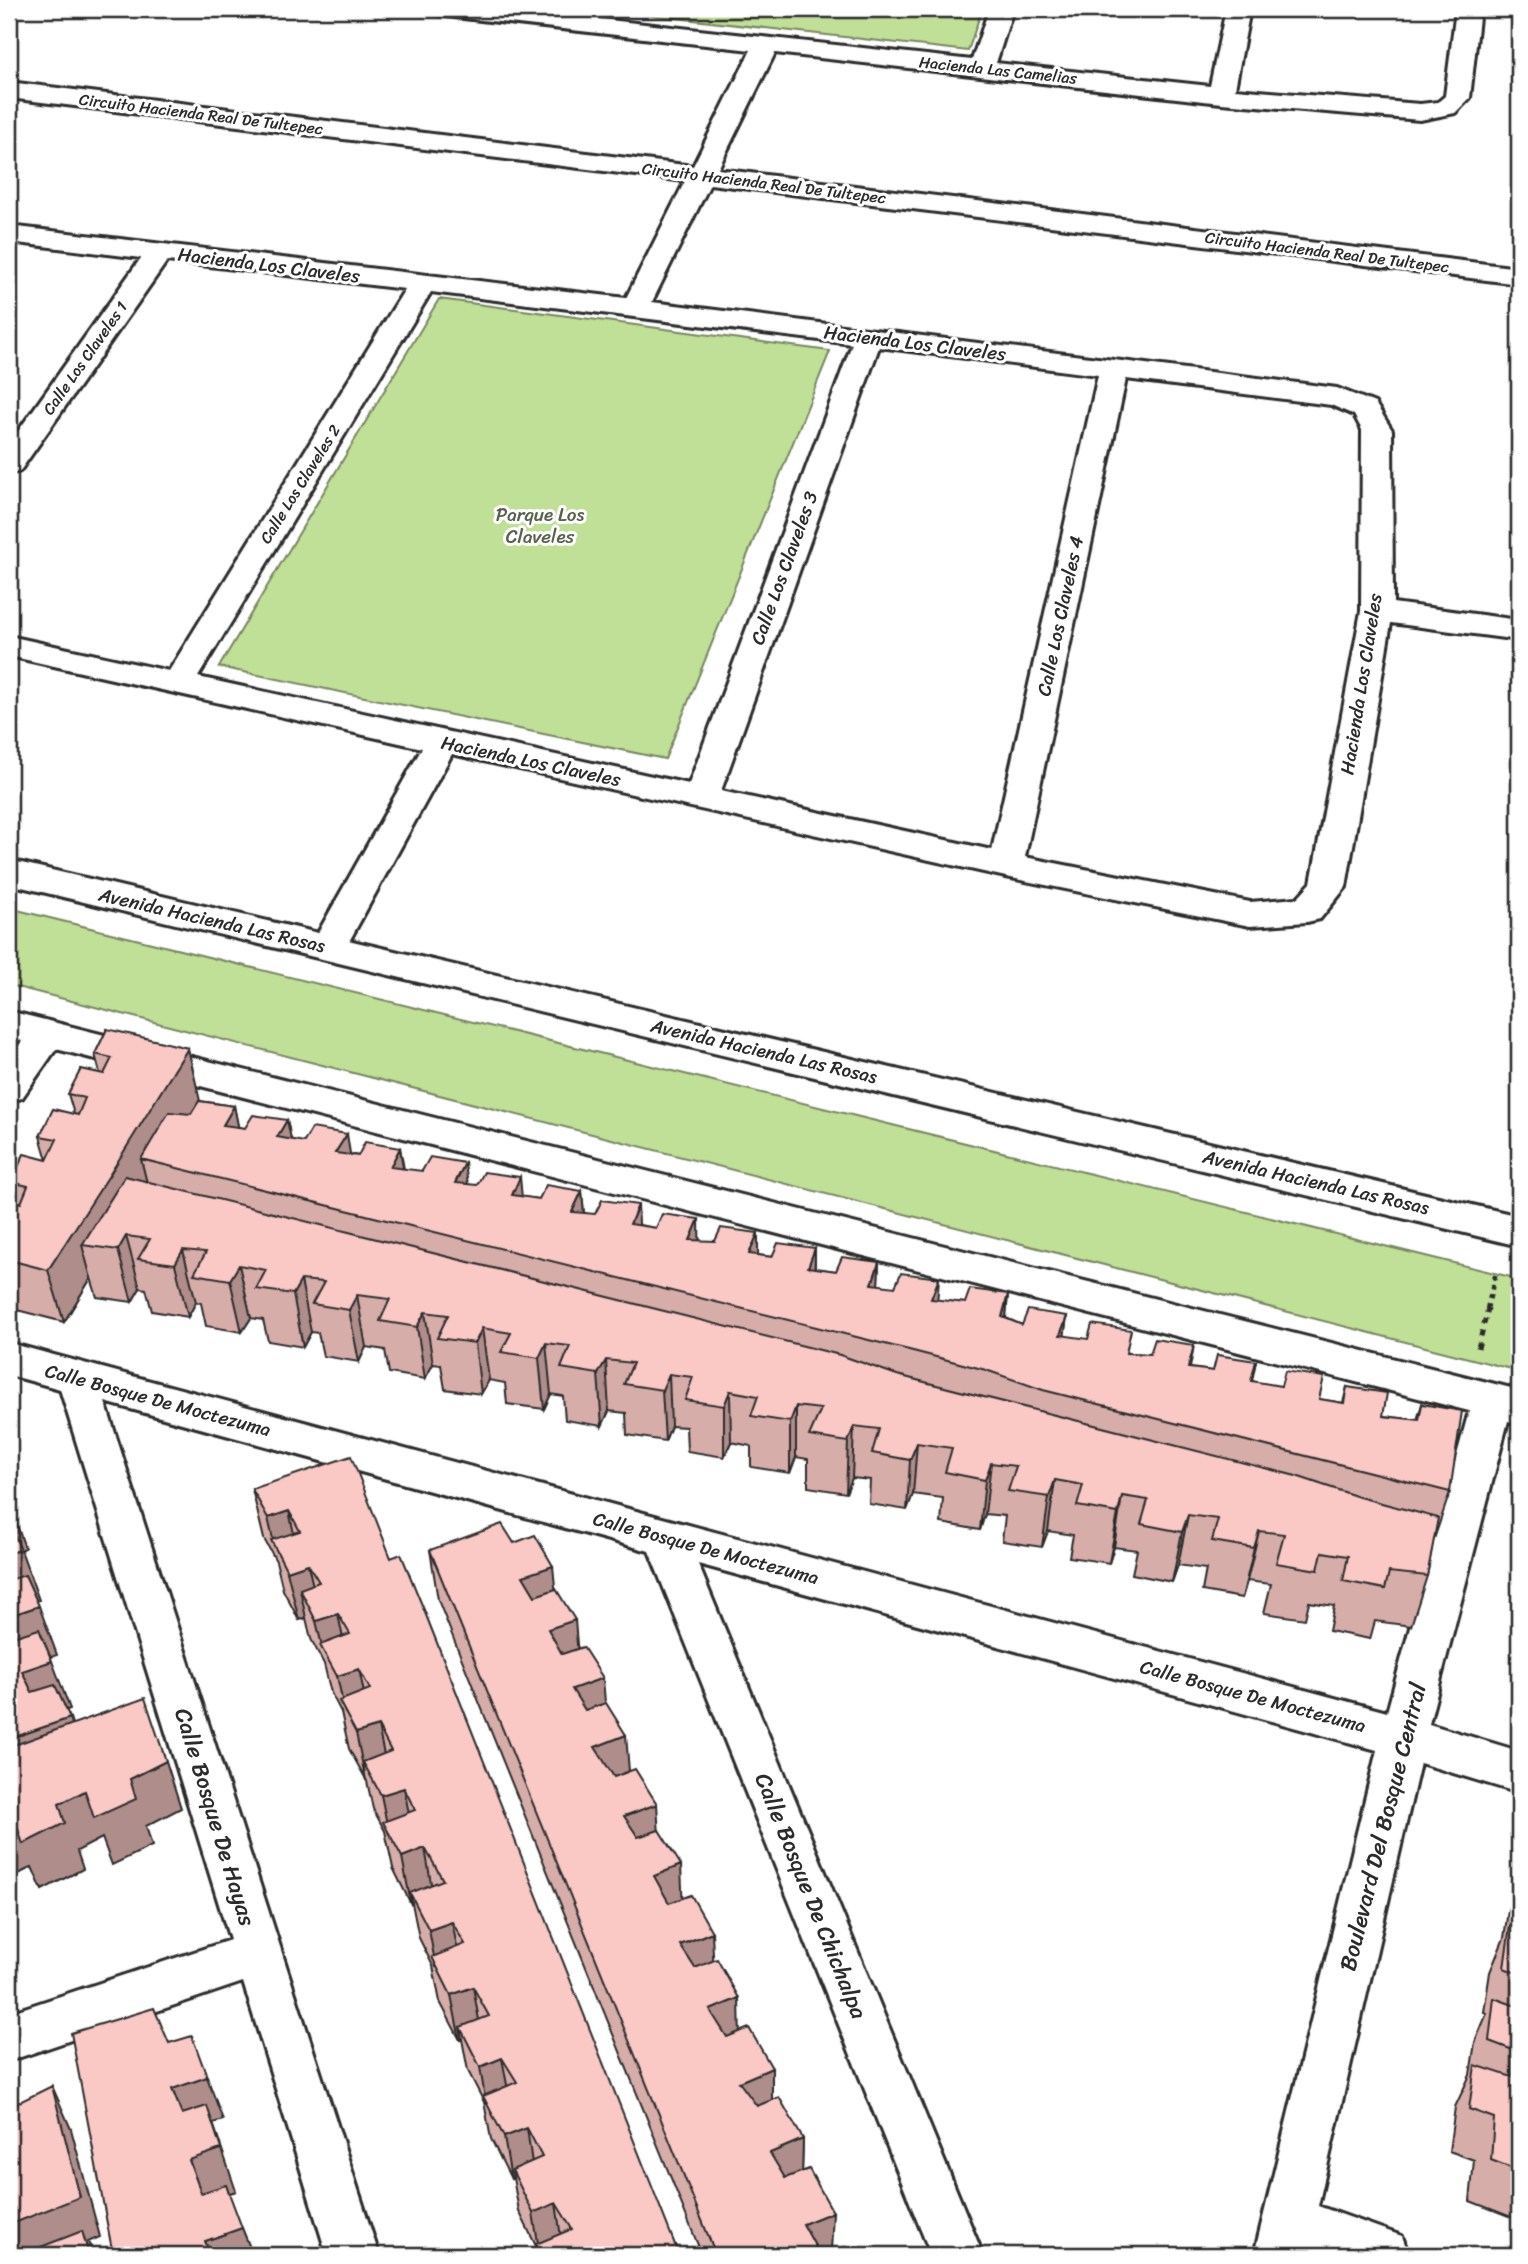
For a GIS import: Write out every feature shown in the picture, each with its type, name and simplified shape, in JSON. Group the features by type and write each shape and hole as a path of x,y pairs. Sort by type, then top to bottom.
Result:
{"street":[{"name":"Hacienda Las Camelias","path":"445,9 573,16 767,44 1221,95 1420,111 1446,108 1457,98 1468,9"},
{"path":"982,68 1001,9"},
{"path":"1221,95 1238,9"},
{"path":"635,309 767,44"},
{"name":"Circuito Hacienda Real De Tultepec","path":"9,90 1519,276"},
{"name":"Hacienda Los Claveles","path":"9,234 1114,367 1337,397 1365,409 1377,430 1377,611 1328,887 1307,910 1250,914 1006,864 9,646"},
{"name":"Calle Los Claveles 1","path":"9,465 160,251"},
{"name":"Calle Los Claveles 2","path":"177,684 422,284"},
{"name":"Calle Los Claveles 3","path":"701,798 868,338"},
{"name":"Calle Los Claveles 4","path":"1006,864 1114,367"},
{"path":"1377,611 1519,630"},
{"path":"328,947 443,741"},
{"name":"Avenida Hacienda Las Rosas","path":"9,872 1513,1229"},
{"path":"9,1024 1493,1400"},
{"path":"9,1088 47,1034"},
{"name":"Calle Bosque De Moctezuma","path":"9,1359 1403,1737 1519,1772"},
{"name":"Calle Bosque De Hayas","path":"77,1378 353,2255"},
{"name":"Boulevard Del Bosque Central","path":"1284,2238 1403,1737 1493,1400"},
{"name":"Calle Bosque De Chichalpa","path":"665,1536 957,2255"},
{"path":"9,2037 258,1954"},
{"path":"1284,2238 1383,2255"}],"path":[{"path":"1493,1400 1513,1229"}],"green space":[{"path":"596,9 982,9 968,51"},
{"name":"Parque Los Claveles","path":"439,299 830,351 665,759 219,667"},
{"path":"9,908 1519,1279 1519,1371 9,985"}],"building":[{"path":"107,1029 188,1048 48,1270 9,1260 9,1200 21,1203 28,1186 11,1182 24,1154 47,1160 57,1139 40,1136 53,1109 78,1115 85,1098 68,1094 81,1069 104,1074 112,1058 95,1054"},
{"path":"199,1101 234,1106 223,1125 245,1128 253,1115 287,1120 277,1137 304,1142 312,1128 347,1134 335,1153 358,1156 365,1142 400,1148 390,1167 422,1171 430,1157 465,1163 455,1183 477,1185 484,1172 520,1177 512,1195 539,1199 546,1185 582,1191 572,1212 595,1214 602,1200 638,1205 630,1224 656,1228 662,1214 699,1219 690,1240 715,1241 721,1228 758,1233 749,1254 772,1257 778,1243 815,1248 808,1267 836,1271 842,1257 879,1262 872,1284 895,1287 901,1273 939,1278 931,1299 965,1303 970,1289 1008,1294 1002,1317 1022,1325 1028,1310 1067,1316 1060,1335 1088,1339 1092,1324 1131,1330 1126,1353 1150,1354 1155,1339 1194,1345 1188,1368 1213,1371 1217,1355 1256,1361 1251,1381 1281,1386 1285,1371 1324,1377 1319,1399 1344,1403 1347,1387 1387,1393 1383,1416 1419,1420 1422,1404 1462,1411 1450,1492 1043,1390 986,1370 913,1351 141,1159 169,1112 191,1114"},
{"path":"125,1176 840,1355 897,1375 1296,1476 1359,1497 1438,1518 1427,1576 1389,1572 1385,1589 1343,1581 1348,1556 1322,1552 1318,1570 1276,1563 1284,1534 1259,1531 1254,1548 1212,1541 1218,1519 1188,1515 1182,1532 1141,1524 1148,1500 1122,1496 1118,1513 1077,1506 1083,1485 1055,1480 1049,1497 1008,1491 1016,1466 991,1463 985,1480 945,1472 952,1448 917,1443 910,1460 872,1453 879,1429 854,1426 848,1442 809,1436 821,1409 796,1406 790,1422 751,1416 758,1396 730,1391 724,1406 685,1400 693,1377 669,1374 662,1390 624,1384 633,1363 606,1360 598,1374 561,1368 570,1346 546,1343 539,1358 501,1352 511,1333 482,1328 475,1343 437,1338 448,1315 425,1312 417,1327 380,1321 390,1299 357,1295 349,1310 312,1304 324,1282 301,1280 293,1294 256,1289 266,1270 239,1265 230,1280 194,1274 206,1252 183,1250 175,1264 138,1259 150,1239 126,1236 118,1250 82,1245"},
{"path":"351,1456 391,1558 401,1554 424,1610 679,2255 542,2255 536,2244 572,2229 556,2203 533,2213 512,2170 542,2157 527,2128 504,2137 483,2096 517,2082 502,2058 480,2067 460,2027 489,2016 473,1987 451,1995 432,1957 465,1944 452,1922 429,1930 410,1893 443,1880 425,1848 402,1857 383,1822 415,1810 404,1788 381,1795 363,1762 391,1751 378,1726 356,1733 339,1701 370,1689 359,1669 337,1676 320,1645 350,1634 338,1614 316,1621 300,1589 319,1582 308,1564 287,1571 271,1540 300,1531 289,1511 268,1518 252,1489"},
{"path":"9,1523 21,1550 9,1553"},
{"path":"502,1524 514,1543 535,1535 553,1566 523,1576 535,1596 556,1589 575,1620 548,1629 562,1654 583,1647 603,1678 572,1689 585,1710 606,1703 626,1735 595,1747 614,1777 635,1769 657,1804 624,1816 638,1837 659,1830 681,1865 654,1876 669,1903 691,1895 712,1932 680,1945 695,1968 717,1959 739,1998 710,2010 727,2037 749,2028 772,2068 739,2082 757,2106 779,2097 803,2139 770,2153 785,2178 809,2169 833,2212 803,2224 820,2255 716,2255 430,1550"},
{"path":"25,1575 39,1606 9,1616 9,1580"},
{"path":"9,1621 16,1636 39,1629 52,1661 22,1671 32,1692 55,1685 70,1718 9,1739"},
{"path":"145,1698 166,1761 130,1779 136,1799 94,1818 85,1791 59,1804 65,1823 23,1844 15,1820 9,1822 9,1747"},
{"path":"1510,1926 1519,1930 1519,1974 1504,1968"},
{"path":"1494,1998 1519,2007 1519,2171 1491,2160 1494,2118 1469,2109 1475,2065 1512,2077 1513,2050 1489,2041"},
{"path":"154,2008 169,2043 192,2036 207,2077 172,2089 182,2114 207,2106 221,2149 189,2160 201,2193 226,2185 242,2228 205,2241 210,2255 113,2255 71,2033"},
{"path":"52,2086 80,2197 9,2225 9,2107"},
{"path":"82,2231 89,2255 20,2255"},
{"path":"845,2247 850,2255 824,2255"}]}
